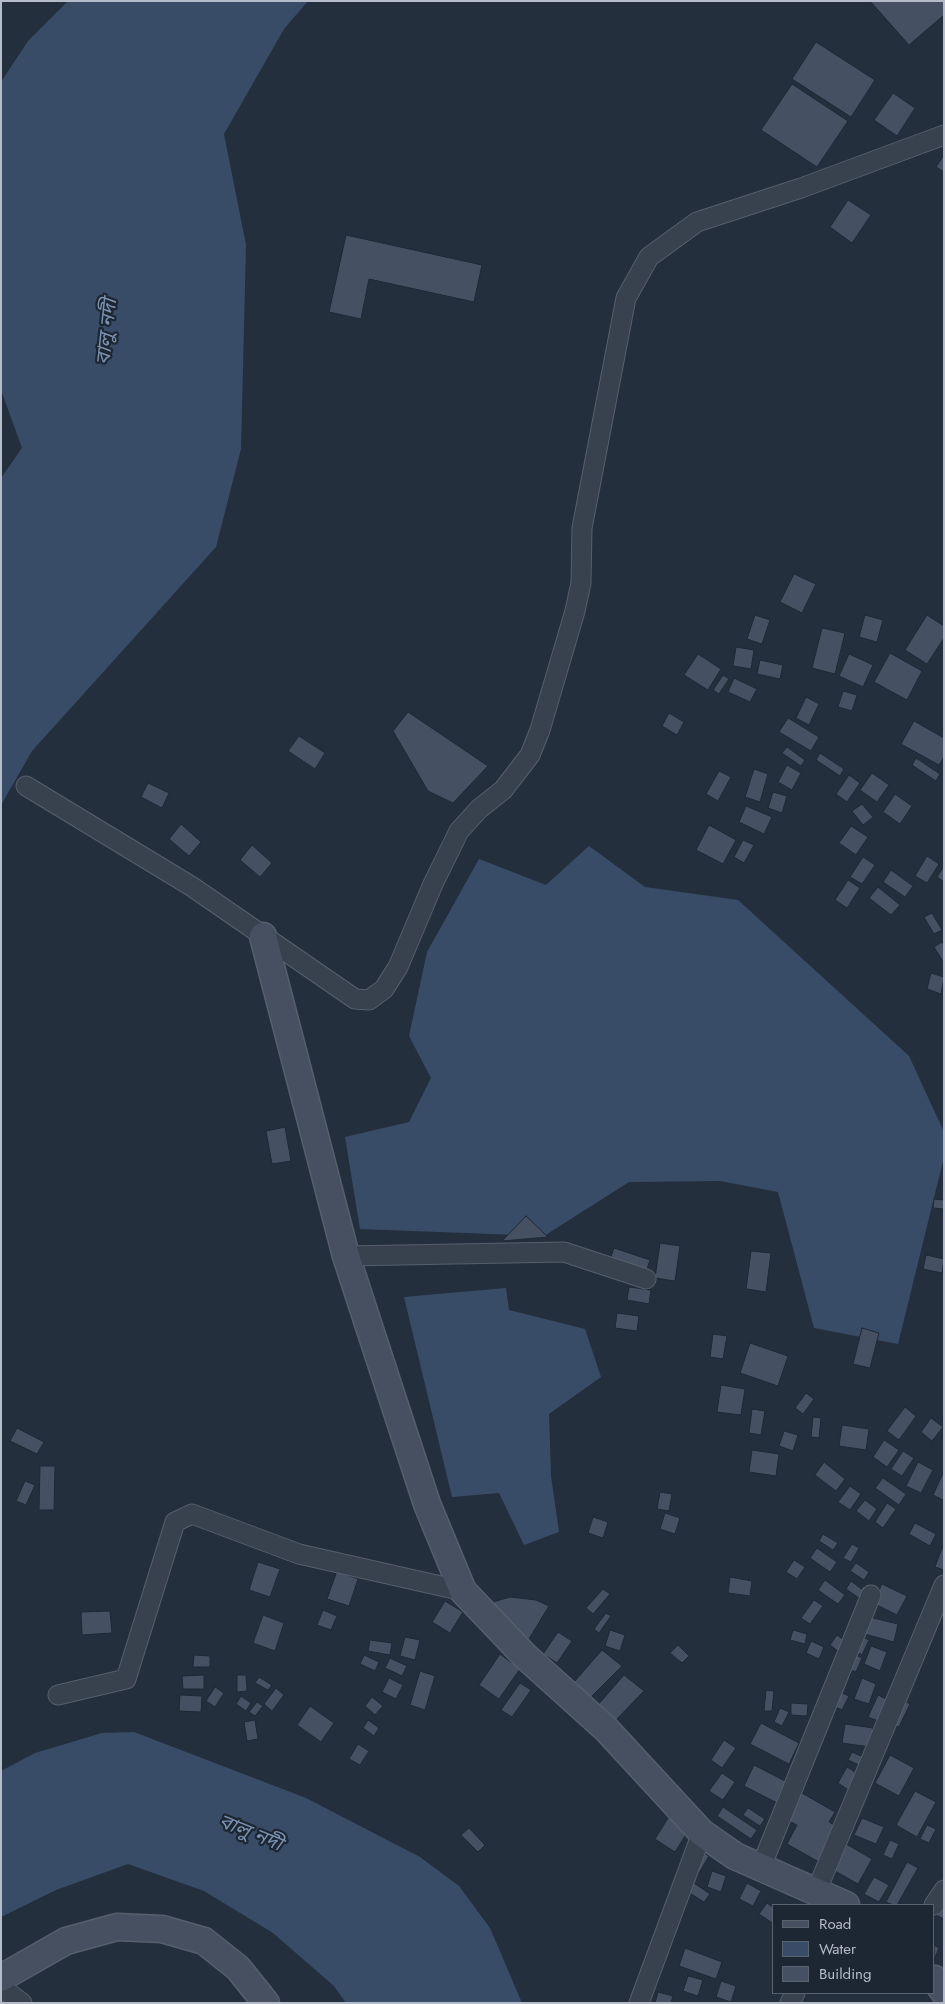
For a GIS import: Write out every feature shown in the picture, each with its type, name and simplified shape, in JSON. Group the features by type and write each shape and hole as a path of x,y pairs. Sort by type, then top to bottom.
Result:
{"street":[{"path":"26,786 190,886 355,999 369,1000 384,989 398,967 433,884 459,831 479,809 503,790 530,755 540,730 575,611 581,584 582,528 626,298 649,257 697,222 801,188 944,135"},
{"path":"263,936 346,1256 427,1504 463,1591 525,1656 606,1729 702,1832 735,1856 832,1901 944,1585"},
{"path":"346,1256 564,1252 646,1278"},
{"path":"58,1695 126,1679 175,1522 192,1514 299,1554 463,1591"},
{"path":"761,1868 871,1595"},
{"path":"639,2003 702,1832"},
{"path":"935,1904 944,1890"},
{"path":"1,1978 66,1941 117,1927 162,1929 204,1941 238,1968 266,2003"},
{"path":"935,1980 944,1992"},
{"path":"1,1988 22,2003"}],"water":[{"name":"বালু নদী","path":"68,1 308,1 284,29 224,134 246,245 241,449 216,547 32,751 1,805 1,478 22,448 1,390 1,82 28,41"},
{"path":"589,846 645,887 738,900 909,1056 944,1132 944,1157 898,1344 814,1328 778,1192 720,1181 629,1182 544,1236 360,1229 345,1137 409,1122 431,1078 409,1036 427,952 479,859 546,885"},
{"path":"506,1288 509,1310 585,1329 601,1377 549,1414 551,1476 559,1532 524,1545 499,1493 452,1497 404,1297"},
{"name":"বালু নদী","path":"134,1732 306,1798 420,1857 459,1886 490,1928 522,2003 346,2003 334,1986 273,1933 204,1891 128,1864 56,1890 1,1917 1,1771 35,1753 102,1733"}],"building":[{"path":"870,1 944,1 944,15 909,45"},
{"path":"816,42 875,80 851,117 792,79"},
{"path":"792,84 848,121 817,167 761,130"},
{"path":"893,93 915,108 897,136 874,120"},
{"path":"944,155 944,172 936,167"},
{"path":"848,200 871,215 852,243 830,227"},
{"path":"346,235 482,265 474,302 369,279 361,319 329,312"},
{"path":"794,574 816,584 802,613 780,602"},
{"path":"755,615 770,620 762,644 747,639"},
{"path":"865,615 883,620 877,642 859,637"},
{"path":"927,615 944,626 944,638 927,664 905,650"},
{"path":"822,628 845,633 835,674 812,668"},
{"path":"736,647 754,650 751,669 733,666"},
{"path":"890,653 922,671 907,700 874,682"},
{"path":"698,654 721,669 708,690 684,675"},
{"path":"849,654 873,665 863,687 839,676"},
{"path":"760,660 783,665 780,679 757,674"},
{"path":"723,675 729,679 719,694 713,690"},
{"path":"734,678 757,689 750,702 728,692"},
{"path":"843,691 857,695 852,711 838,707"},
{"path":"806,697 819,704 809,725 796,718"},
{"path":"408,712 488,766 453,803 428,791 393,731"},
{"path":"669,713 684,722 677,735 662,726"},
{"path":"788,718 819,737 811,751 779,732"},
{"path":"914,721 944,738 944,757 939,765 901,744"},
{"path":"299,736 325,753 315,769 288,751"},
{"path":"787,747 805,760 801,766 782,753"},
{"path":"820,753 844,769 840,776 816,760"},
{"path":"916,758 940,774 936,781 912,765"},
{"path":"787,765 801,773 792,790 778,782"},
{"path":"754,769 768,774 760,802 745,797"},
{"path":"719,771 731,777 718,801 706,794"},
{"path":"872,773 889,785 877,802 860,790"},
{"path":"849,775 860,783 847,802 836,794"},
{"path":"148,783 169,793 162,808 141,797"},
{"path":"773,792 787,796 782,813 768,808"},
{"path":"895,794 912,806 900,824 883,812"},
{"path":"862,804 873,817 863,825 852,811"},
{"path":"746,806 772,817 764,834 739,822"},
{"path":"181,824 201,842 189,856 169,839"},
{"path":"709,825 736,840 723,864 696,850"},
{"path":"851,826 868,837 856,855 839,843"},
{"path":"743,840 754,845 744,863 734,857"},
{"path":"252,845 272,863 260,877 240,860"},
{"path":"927,856 939,864 927,883 915,876"},
{"path":"863,857 875,865 862,884 850,877"},
{"path":"944,866 944,882 937,877"},
{"path":"891,870 913,886 905,897 883,882"},
{"path":"848,880 860,888 847,908 835,900"},
{"path":"878,887 900,905 891,915 869,898"},
{"path":"932,913 942,930 934,934 924,917"},
{"path":"942,942 944,945 944,963 934,947"},
{"path":"931,973 944,977 941,994 927,989"},
{"path":"285,1127 291,1161 272,1164 266,1131"},
{"path":"934,1199 944,1200 944,1209 933,1208"},
{"path":"526,1216 548,1237 502,1241"},
{"path":"660,1243 680,1246 675,1281 655,1278"},
{"path":"614,1248 650,1260 646,1272 610,1260"},
{"path":"751,1251 771,1253 766,1292 746,1289"},
{"path":"926,1255 944,1259 942,1273 923,1269"},
{"path":"629,1287 651,1290 649,1304 627,1300"},
{"path":"617,1313 639,1316 637,1331 615,1328"},
{"path":"862,1328 879,1333 870,1368 853,1364"},
{"path":"713,1334 727,1336 723,1359 710,1357"},
{"path":"750,1343 788,1356 778,1386 740,1373"},
{"path":"721,1385 745,1389 741,1415 717,1412"},
{"path":"806,1393 814,1399 803,1414 795,1408"},
{"path":"905,1407 916,1416 899,1440 887,1431"},
{"path":"752,1409 765,1411 761,1435 749,1433"},
{"path":"813,1417 821,1418 819,1438 811,1437"},
{"path":"931,1418 943,1427 932,1441 921,1432"},
{"path":"842,1425 869,1429 866,1450 839,1446"},
{"path":"17,1428 44,1442 37,1454 10,1441"},
{"path":"784,1431 798,1435 793,1451 779,1446"},
{"path":"884,1440 899,1450 887,1467 873,1457"},
{"path":"752,1450 779,1454 776,1476 749,1472"},
{"path":"903,1451 914,1458 902,1476 891,1469"},
{"path":"824,1462 845,1479 836,1491 815,1475"},
{"path":"918,1462 933,1470 921,1493 906,1486"},
{"path":"40,1466 55,1466 54,1510 39,1510"},
{"path":"944,1471 944,1497 943,1500 933,1495"},
{"path":"883,1478 906,1494 899,1505 875,1488"},
{"path":"25,1481 35,1485 26,1505 16,1501"},
{"path":"850,1486 861,1494 850,1510 838,1502"},
{"path":"660,1492 672,1494 669,1511 657,1509"},
{"path":"865,1500 877,1509 869,1521 856,1511"},
{"path":"887,1503 896,1509 883,1528 875,1522"},
{"path":"665,1513 680,1518 675,1534 660,1529"},
{"path":"593,1517 608,1522 603,1538 588,1533"},
{"path":"915,1523 936,1534 930,1546 909,1534"},
{"path":"823,1534 838,1543 833,1550 819,1541"},
{"path":"852,1544 859,1548 851,1562 843,1558"},
{"path":"817,1548 837,1562 830,1572 810,1558"},
{"path":"942,1548 944,1549 944,1570 935,1567"},
{"path":"794,1560 805,1567 797,1579 786,1572"},
{"path":"258,1562 280,1569 270,1597 249,1590"},
{"path":"856,1563 869,1572 864,1580 850,1571"},
{"path":"337,1571 358,1579 349,1606 327,1599"},
{"path":"730,1577 752,1581 750,1596 728,1593"},
{"path":"825,1580 845,1595 838,1604 818,1590"},
{"path":"851,1581 864,1591 859,1598 846,1589"},
{"path":"882,1584 907,1596 897,1615 873,1603"},
{"path":"603,1589 610,1594 593,1614 586,1608"},
{"path":"510,1597 536,1600 549,1606 526,1644 496,1615 493,1602"},
{"path":"814,1600 823,1606 810,1624 801,1618"},
{"path":"445,1601 463,1612 450,1633 432,1622"},
{"path":"323,1610 337,1616 331,1630 317,1625"},
{"path":"110,1611 112,1633 82,1635 81,1612"},
{"path":"606,1613 611,1616 599,1633 594,1629"},
{"path":"263,1615 284,1623 275,1651 253,1643"},
{"path":"861,1615 898,1624 894,1642 857,1632"},
{"path":"610,1630 625,1635 620,1651 605,1646"},
{"path":"793,1630 807,1634 805,1644 790,1640"},
{"path":"558,1632 572,1641 557,1663 543,1654"},
{"path":"837,1635 846,1642 838,1651 830,1645"},
{"path":"860,1636 869,1640 862,1655 854,1650"},
{"path":"405,1637 420,1640 415,1660 400,1656"},
{"path":"370,1640 392,1643 390,1655 368,1651"},
{"path":"811,1641 824,1647 819,1659 806,1653"},
{"path":"678,1645 689,1656 682,1663 670,1653"},
{"path":"871,1646 887,1652 880,1671 864,1664"},
{"path":"602,1650 622,1666 590,1698 574,1682"},
{"path":"500,1654 520,1669 499,1699 479,1685"},
{"path":"854,1654 862,1658 856,1672 847,1668"},
{"path":"194,1655 210,1656 210,1667 193,1667"},
{"path":"364,1655 379,1662 375,1671 360,1664"},
{"path":"390,1658 407,1666 402,1676 385,1668"},
{"path":"420,1671 435,1676 425,1710 410,1705"},
{"path":"204,1675 204,1689 183,1689 182,1676"},
{"path":"237,1675 246,1675 247,1691 237,1692"},
{"path":"624,1675 644,1691 612,1724 596,1707"},
{"path":"259,1677 272,1685 268,1690 255,1683"},
{"path":"389,1678 403,1685 396,1699 382,1692"},
{"path":"862,1678 876,1684 869,1704 854,1699"},
{"path":"520,1683 531,1690 512,1717 501,1710"},
{"path":"215,1687 224,1693 215,1707 206,1701"},
{"path":"276,1688 284,1695 272,1711 264,1704"},
{"path":"766,1690 774,1691 772,1711 764,1711"},
{"path":"840,1692 849,1696 842,1710 833,1706"},
{"path":"180,1695 202,1696 201,1712 179,1711"},
{"path":"878,1695 888,1700 878,1721 868,1717"},
{"path":"241,1696 251,1703 246,1711 236,1704"},
{"path":"372,1697 383,1706 375,1715 365,1706"},
{"path":"898,1698 910,1704 899,1727 887,1722"},
{"path":"257,1702 263,1706 255,1716 249,1712"},
{"path":"791,1703 808,1704 807,1716 791,1715"},
{"path":"310,1706 334,1723 321,1742 297,1725"},
{"path":"780,1708 789,1712 782,1726 774,1722"},
{"path":"255,1720 258,1739 247,1741 244,1722"},
{"path":"368,1720 379,1728 374,1736 363,1728"},
{"path":"761,1723 799,1743 789,1764 750,1744"},
{"path":"845,1724 873,1728 870,1747 842,1743"},
{"path":"724,1740 736,1748 722,1768 711,1760"},
{"path":"358,1744 369,1751 360,1765 349,1759"},
{"path":"852,1752 874,1762 870,1770 848,1760"},
{"path":"890,1755 914,1768 899,1796 875,1783"},
{"path":"754,1765 793,1785 783,1806 744,1786"},
{"path":"847,1767 869,1781 859,1797 838,1783"},
{"path":"722,1773 735,1782 723,1800 709,1791"},
{"path":"915,1791 936,1802 917,1837 896,1825"},
{"path":"802,1793 835,1812 829,1822 846,1832 841,1841 872,1859 858,1884 787,1844 797,1825 787,1820"},
{"path":"723,1807 757,1830 751,1839 717,1816"},
{"path":"748,1808 765,1819 760,1826 743,1815"},
{"path":"670,1815 690,1828 675,1852 655,1839"},
{"path":"862,1818 884,1827 876,1844 854,1835"},
{"path":"927,1825 936,1829 929,1843 920,1839"},
{"path":"469,1828 485,1845 478,1852 461,1835"},
{"path":"890,1840 899,1844 892,1859 883,1855"},
{"path":"699,1850 709,1856 699,1873 689,1867"},
{"path":"907,1862 918,1868 898,1904 886,1902"},
{"path":"712,1871 726,1876 721,1892 707,1887"},
{"path":"874,1877 889,1885 879,1902 864,1894"},
{"path":"691,1881 710,1894 704,1902 685,1890"},
{"path":"747,1883 761,1891 753,1906 739,1899"},
{"path":"944,1897 944,1919 935,1914 935,1904"},
{"path":"767,1903 772,1907 772,1923 759,1914"},
{"path":"935,1946 939,1948 935,1958"},
{"path":"685,1948 722,1962 716,1979 679,1966"},
{"path":"688,1976 703,1980 698,1996 683,1991"},
{"path":"721,1981 736,1986 731,2002 716,1997"},
{"path":"658,1992 673,1996 671,2003 655,2003"}]}
